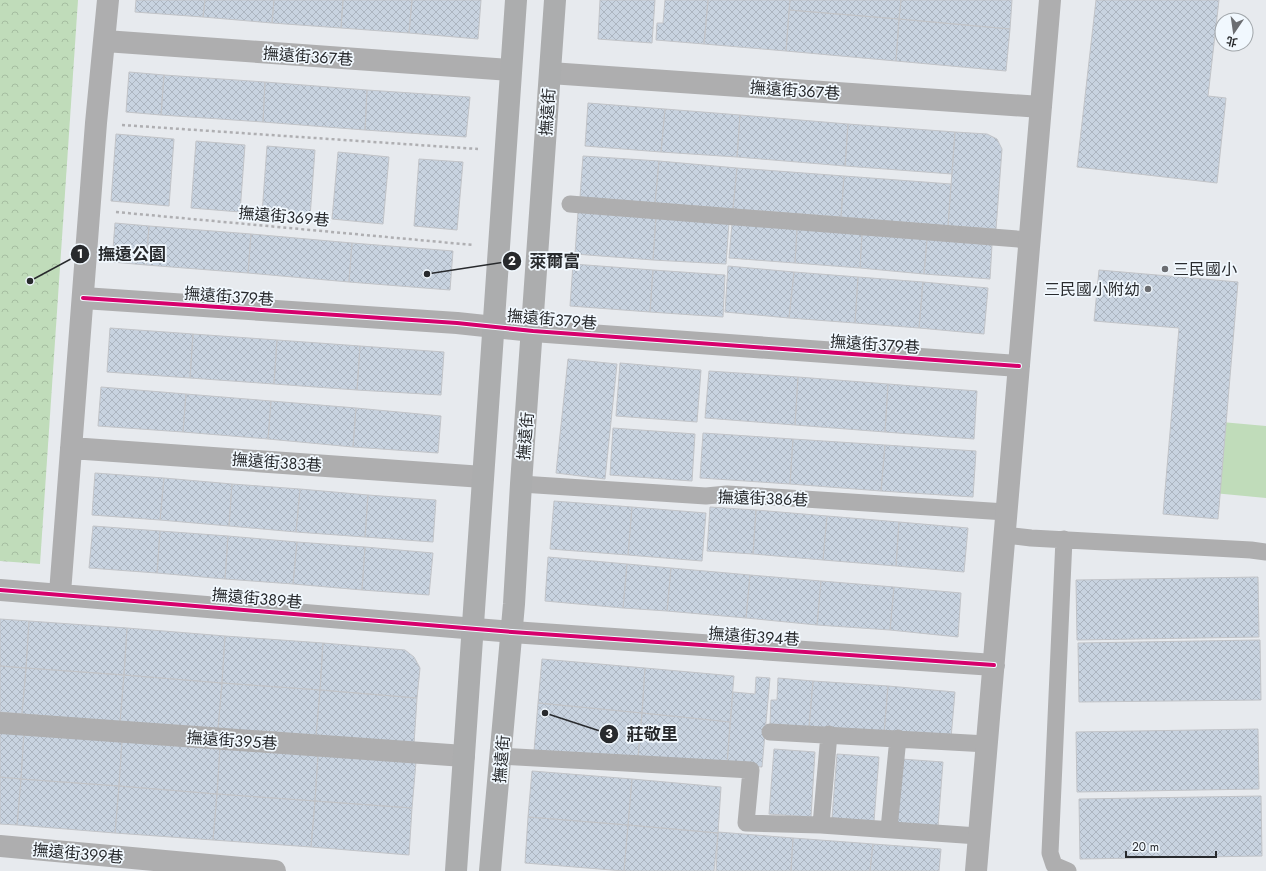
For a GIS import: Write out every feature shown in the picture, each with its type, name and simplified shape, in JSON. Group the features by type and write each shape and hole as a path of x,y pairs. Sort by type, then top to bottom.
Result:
{"street":[{"path":"60,593 96,123 108,0"},
{"path":"456,871 516,0"},
{"name":"撫遠街","path":"490,871 512,632 520,484 556,0"},
{"path":"976,871 1050,0"},
{"name":"撫遠街367巷","path":"105,41 511,70"},
{"name":"撫遠街367巷","path":"550,73 1041,108"},
{"name":"撫遠街379巷","path":"83,298 493,326 532,331 1019,366"},
{"name":"撫遠街383巷","path":"71,448 483,476"},
{"name":"撫遠街389巷","path":"0,590 60,593 512,632"},
{"name":"撫遠街394巷","path":"512,632 994,665"},
{"name":"撫遠街395巷","path":"0,723 464,756"},
{"name":"撫遠街399巷","path":"0,846 275,871"}],"lane":[{"path":"570,204 1030,240"},
{"name":"撫遠街386巷","path":"520,484 706,496 727,494 1006,512"},
{"path":"1005,535 1243,549 1266,552"},
{"path":"1064,539 1050,853 1054,865 1068,871"},
{"path":"770,732 829,734 986,744"},
{"path":"821,825 829,734"},
{"path":"889,829 898,738"},
{"path":"501,756 751,770 746,823 821,825 978,836"}],"path":[{"path":"96,123 484,150"}],"green space":[{"path":"0,0 78,0 40,564 0,561"},
{"path":"1177,418 1266,426 1266,498 1171,489"}],"building":[{"path":"136,0 205,0 203,17 135,12"},
{"path":"205,0 274,0 272,23 203,17"},
{"path":"274,0 343,0 341,28 272,23"},
{"path":"343,0 412,0 409,33 341,28"},
{"path":"412,0 481,0 478,39 409,33"},
{"path":"600,0 655,0 652,43 598,39"},
{"path":"665,0 708,0 704,44 656,40 657,23 663,23"},
{"path":"708,0 790,0 786,51 704,44"},
{"path":"790,0 901,0 899,19 789,10"},
{"path":"901,0 1012,0 1010,29 899,19"},
{"path":"1096,0 1219,0 1218,12 1214,12 1214,44 1208,96 1226,98 1217,183 1077,167"},
{"path":"789,10 899,19 896,61 786,51"},
{"path":"899,19 1010,29 1006,71 896,61"},
{"path":"129,72 164,75 161,115 126,112"},
{"path":"164,75 265,82 263,122 161,115"},
{"path":"265,82 367,90 365,130 263,122"},
{"path":"367,90 470,97 466,137 365,130"},
{"path":"588,103 665,109 661,152 585,146"},
{"path":"665,109 740,115 737,157 661,152"},
{"path":"740,115 848,124 845,166 737,157"},
{"path":"848,124 955,132 952,174 845,166"},
{"path":"955,132 987,134 997,139 1002,149 996,229 948,226"},
{"path":"116,134 174,139 169,206 111,201"},
{"path":"196,141 245,145 240,212 191,208"},
{"path":"267,146 315,150 310,217 262,214"},
{"path":"338,152 389,157 383,224 332,219"},
{"path":"583,156 659,161 655,203 580,197"},
{"path":"419,159 463,162 457,230 414,226"},
{"path":"659,161 737,168 733,209 655,203"},
{"path":"737,168 844,176 841,217 733,209"},
{"path":"844,176 951,184 948,226 841,217"},
{"path":"578,212 656,217 653,260 575,254"},
{"path":"656,217 729,222 726,264 653,260"},
{"path":"115,223 149,226 146,265 112,262"},
{"path":"732,224 797,229 795,263 729,258"},
{"path":"149,226 251,234 248,273 146,265"},
{"path":"797,229 862,234 860,268 795,263"},
{"path":"251,234 352,243 349,282 248,273"},
{"path":"862,234 927,239 924,274 860,268"},
{"path":"927,239 992,245 990,279 924,274"},
{"path":"352,243 453,251 450,290 349,282"},
{"path":"573,264 653,270 650,312 570,306"},
{"path":"728,266 794,272 789,318 725,312"},
{"path":"653,270 725,275 723,317 650,312"},
{"path":"1099,270 1238,282 1218,519 1163,514 1179,328 1094,321"},
{"path":"794,272 858,277 855,323 789,318"},
{"path":"858,277 923,282 919,328 855,323"},
{"path":"923,282 988,288 984,334 919,328"},
{"path":"110,328 193,334 190,378 107,372"},
{"path":"193,334 277,340 274,384 190,378"},
{"path":"277,340 360,346 357,390 274,384"},
{"path":"360,346 444,352 441,395 357,390"},
{"path":"568,359 617,364 605,479 556,473"},
{"path":"620,363 701,370 697,422 616,416"},
{"path":"709,371 798,377 795,425 705,418"},
{"path":"798,377 888,384 885,432 795,425"},
{"path":"888,384 977,391 974,439 885,432"},
{"path":"101,387 186,394 183,432 98,426"},
{"path":"186,394 271,401 268,439 183,432"},
{"path":"271,401 356,408 353,447 268,439"},
{"path":"356,408 441,416 438,453 353,447"},
{"path":"613,428 695,434 692,481 610,475"},
{"path":"703,433 793,439 790,484 700,478"},
{"path":"793,439 885,445 881,491 790,484"},
{"path":"885,445 976,451 973,497 881,491"},
{"path":"95,473 164,478 160,520 92,515"},
{"path":"164,478 232,484 229,526 160,520"},
{"path":"232,484 300,489 296,532 229,526"},
{"path":"300,489 368,495 365,537 296,532"},
{"path":"368,495 436,500 433,542 365,537"},
{"path":"554,501 632,507 628,555 550,549"},
{"path":"632,507 706,513 702,561 628,555"},
{"path":"710,507 756,510 753,554 707,551"},
{"path":"756,510 827,516 823,560 753,554"},
{"path":"827,516 899,522 896,566 823,560"},
{"path":"899,522 968,528 964,572 896,566"},
{"path":"93,526 160,531 157,573 89,568"},
{"path":"160,531 228,536 225,579 157,573"},
{"path":"228,536 297,542 293,584 225,579"},
{"path":"297,542 365,547 362,590 293,584"},
{"path":"365,547 433,553 429,595 362,590"},
{"path":"548,557 627,564 623,608 545,601"},
{"path":"627,564 671,568 667,611 623,608"},
{"path":"671,568 750,575 746,618 667,611"},
{"path":"750,575 821,581 817,625 746,618"},
{"path":"1258,577 1259,637 1077,640 1076,580"},
{"path":"821,581 894,587 890,630 817,625"},
{"path":"894,587 961,593 958,637 890,630"},
{"path":"0,619 29,621 26,668 0,666"},
{"path":"29,621 127,628 124,675 26,668"},
{"path":"127,628 225,636 222,683 124,675"},
{"path":"225,636 323,643 320,690 222,683"},
{"path":"1260,640 1261,700 1079,702 1078,643"},
{"path":"323,643 405,650 414,657 420,668 417,698 320,690"},
{"path":"542,659 645,668 642,713 538,703"},
{"path":"0,666 26,668 22,714 0,712"},
{"path":"26,668 124,675 120,722 22,714"},
{"path":"645,668 734,676 730,722 642,713"},
{"path":"124,675 222,683 218,729 120,722"},
{"path":"756,677 770,678 762,767 727,764 733,692 755,694"},
{"path":"778,678 813,681 809,727 770,724 771,700 777,700"},
{"path":"813,681 888,686 884,733 809,727"},
{"path":"222,683 320,690 316,736 218,729"},
{"path":"888,686 955,692 951,738 884,733"},
{"path":"320,690 417,698 414,744 316,736"},
{"path":"538,703 642,713 638,758 534,751"},
{"path":"642,713 730,722 727,764 638,758"},
{"path":"1258,729 1259,789 1077,792 1076,732"},
{"path":"0,731 24,732 21,779 0,777"},
{"path":"24,732 122,740 119,786 21,779"},
{"path":"122,740 220,747 217,794 119,786"},
{"path":"220,747 318,755 315,801 217,794"},
{"path":"774,749 815,752 811,817 769,814"},
{"path":"837,754 879,757 874,821 832,818"},
{"path":"318,755 416,762 412,808 315,801"},
{"path":"901,759 943,762 938,826 896,823"},
{"path":"532,771 632,779 628,825 528,817"},
{"path":"0,777 21,779 17,825 0,824"},
{"path":"21,779 119,786 115,833 17,825"},
{"path":"632,779 721,787 718,833 628,825"},
{"path":"119,786 217,794 213,840 115,833"},
{"path":"217,794 315,801 311,847 213,840"},
{"path":"1261,796 1262,856 1080,859 1079,799"},
{"path":"315,801 412,808 409,855 311,847"},
{"path":"528,817 628,825 624,871 525,863"},
{"path":"628,825 718,833 714,871 624,871"},
{"path":"718,832 793,838 791,871 716,871"},
{"path":"793,838 873,844 870,871 791,871"},
{"path":"873,844 941,849 939,871 870,871"}],"cycle path":[{"path":"83,298 457,323 533,331 1019,366"},
{"path":"0,590 512,632 994,665"}],"place":[{"name":"三民國小","path":"1165,269"},
{"name":"萊爾富","path":"427,274"},
{"name":"撫遠公園","path":"30,281"},
{"name":"三民國小附幼","path":"1148,289"},
{"name":"莊敬里","path":"545,713"}]}
